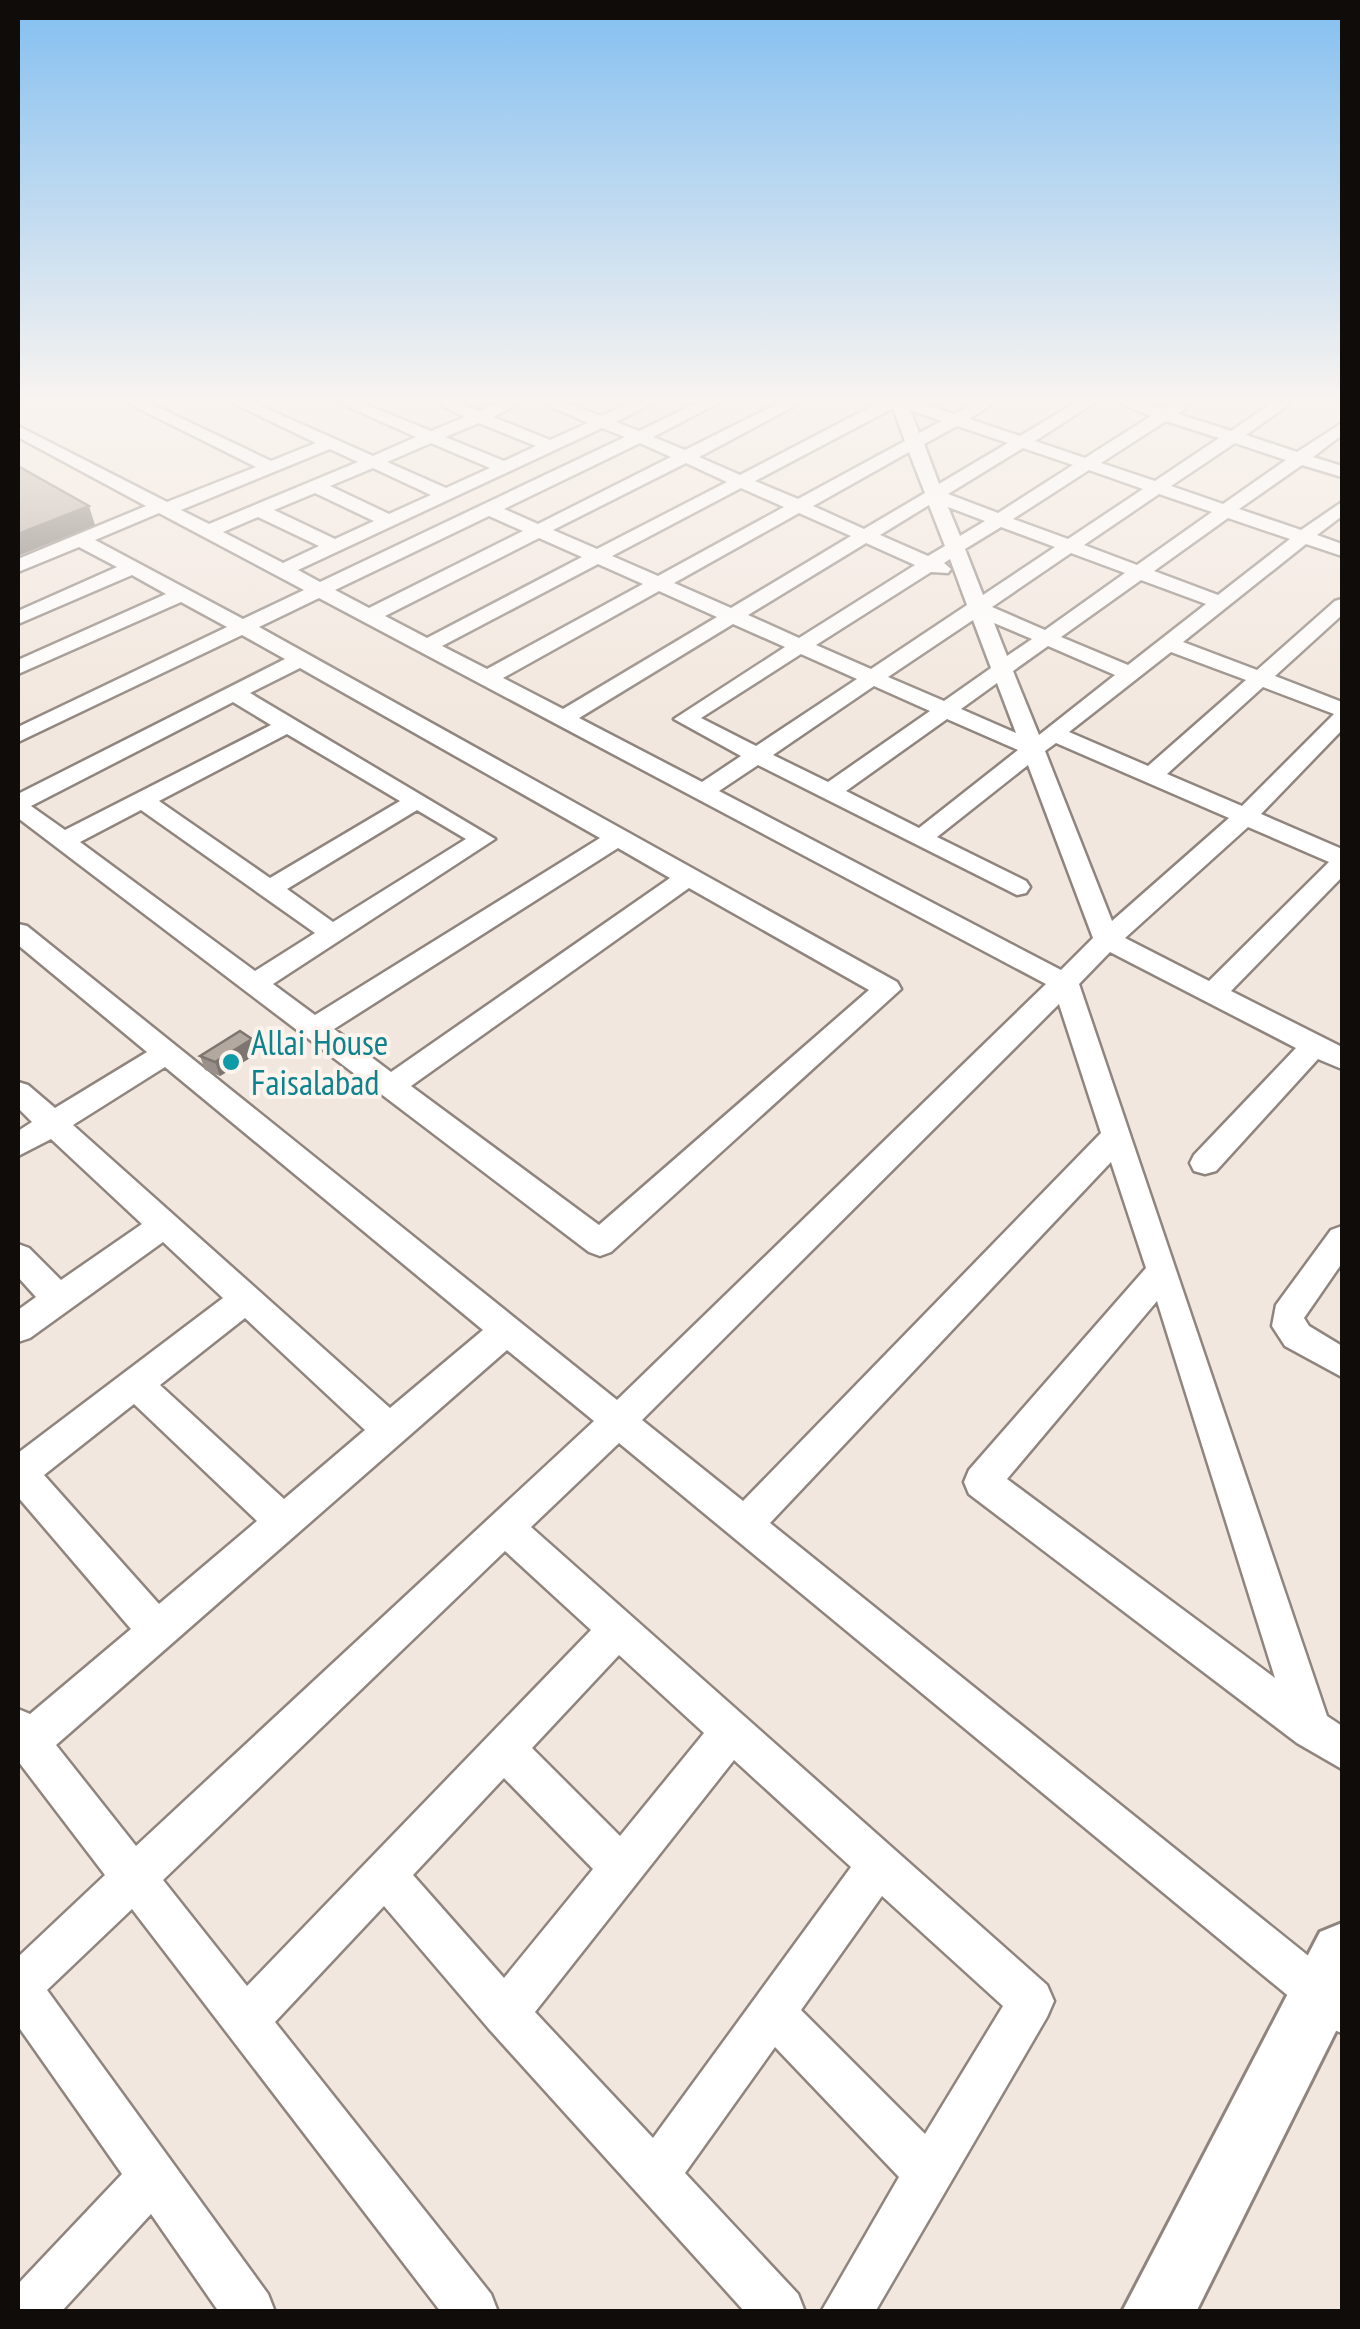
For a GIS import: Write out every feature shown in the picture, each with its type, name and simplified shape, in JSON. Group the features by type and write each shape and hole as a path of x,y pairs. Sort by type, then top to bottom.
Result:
{"main road":[{"path":"1158,2312 1336,1986"}],"street":[{"path":"18,566 80,540 102,523 146,512"},
{"path":"173,512 1065,983 1164,1271 1311,1729"},
{"path":"209,531 255,512"},
{"path":"263,512 334,546"},
{"path":"370,512 389,521"},
{"path":"283,570 410,512"},
{"path":"18,735 483,512"},
{"path":"495,512 1032,749"},
{"path":"369,616 576,512"},
{"path":"427,646 681,512"},
{"path":"486,678 787,512"},
{"path":"810,512 966,580"},
{"path":"563,718 906,512"},
{"path":"940,512 1107,940 1333,1050 1204,1163"},
{"path":"980,512 1221,602"},
{"path":"1012,512 685,719 1016,887"},
{"path":"702,792 1122,512"},
{"path":"830,792 1225,512"},
{"path":"1228,512 1342,550"},
{"path":"921,838 1336,512"},
{"path":"80,540 244,627 888,989 600,1243 18,805 299,660"},
{"path":"18,618 132,568"},
{"path":"18,668 182,594"},
{"path":"1150,777 1342,605"},
{"path":"977,608 1130,674"},
{"path":"1169,644 1342,708"},
{"path":"234,693 483,838 256,983"},
{"path":"250,2312 18,1987 618,1421 1107,940 1246,817 1342,718"},
{"path":"65,840 287,725"},
{"path":"1054,734 1342,861 1213,993"},
{"path":"142,800 334,934"},
{"path":"269,889 416,801"},
{"path":"316,1028 617,838"},
{"path":"391,1086 688,878"},
{"path":"18,932 745,1524 1336,1986"},
{"path":"18,1145 166,1053"},
{"path":"18,1092 390,1430"},
{"path":"745,1524 1117,1136"},
{"path":"18,1328 164,1225"},
{"path":"1342,1239 1288,1315 1288,1326 1296,1336 1342,1362"},
{"path":"18,1257 58,1298"},
{"path":"1164,1271 982,1482 1311,1729 1342,1748"},
{"path":"157,1630 18,1473 246,1299"},
{"path":"473,2312 22,1735 157,1630 506,1330"},
{"path":"136,1384 283,1522"},
{"path":"505,1528 1031,2001 846,2312"},
{"path":"245,2021 618,1630"},
{"path":"505,2013 731,1731"},
{"path":"504,1749 621,1868"},
{"path":"655,2175 879,1864"},
{"path":"384,1874 505,2013 780,2312"},
{"path":"772,2012 929,2173"},
{"path":"26,2312 153,2176"}],"building":[{"path":"18,512 75,512 18,534"},
{"path":"240,1031 252,1039 215,1062 200,1056"}],"place":[{"name":"Allai House Faisalabad","path":"231,1062"}]}
